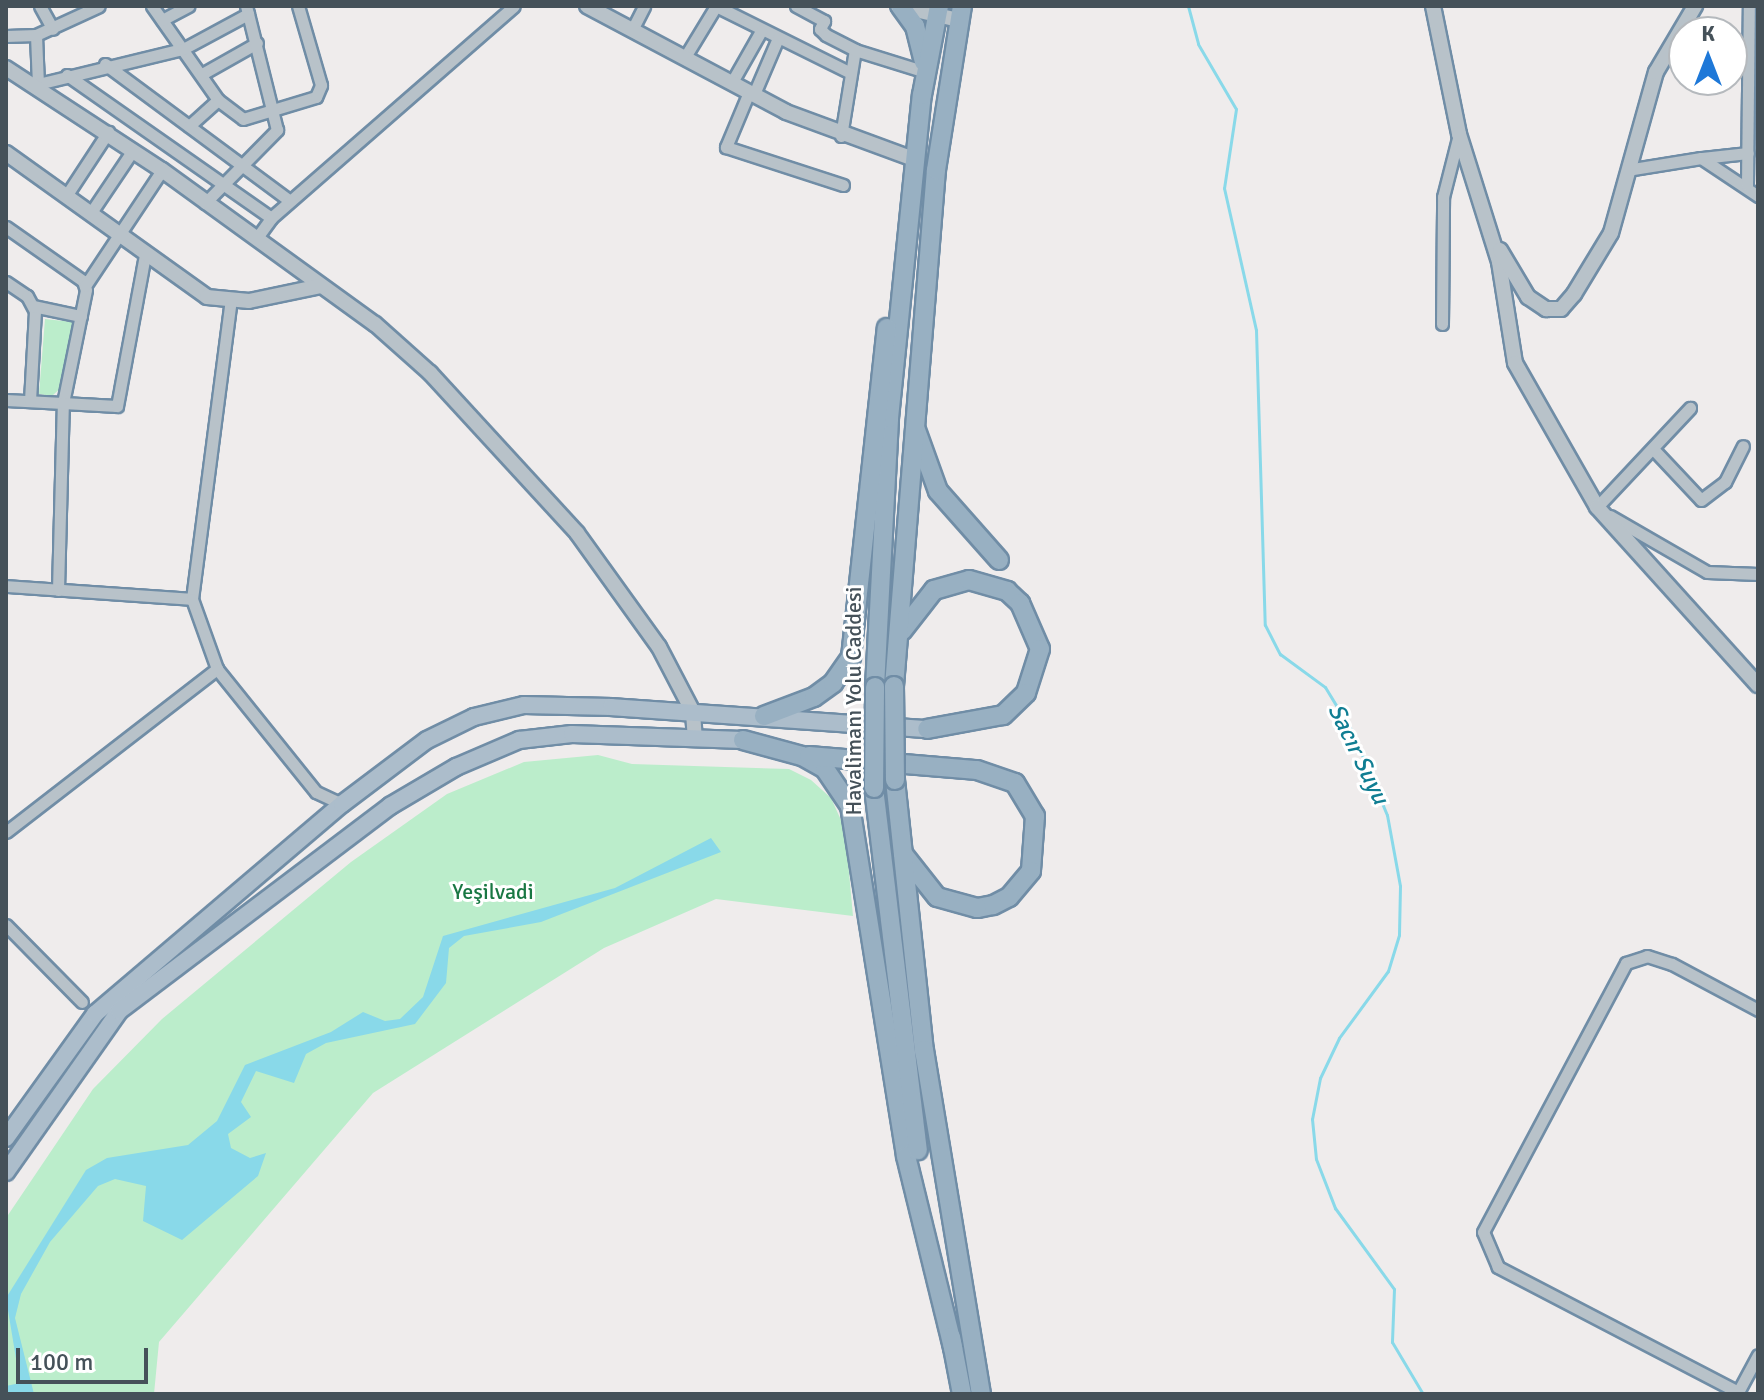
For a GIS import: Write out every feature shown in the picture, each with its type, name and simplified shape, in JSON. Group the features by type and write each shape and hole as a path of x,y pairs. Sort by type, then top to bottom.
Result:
{"highway":[{"path":"899,7 915,26 926,72"},
{"name":"Havalimanı Yolu Caddesi","path":"938,10 914,159 881,508 874,788 916,1141 962,1394"},
{"name":"Havalimanı Yolu Caddesi","path":"960,15 945,92 912,418 894,686 895,780 898,843 924,1050 981,1394"},
{"path":"764,716 814,697 833,683 851,657 874,423 898,255 911,216"},
{"path":"912,418 938,491 999,560"},
{"path":"896,653 904,621 918,603 952,582 1007,591 1030,618 1040,649 1026,693 1003,715 927,729"},
{"path":"743,740 802,756 977,770 1015,783 1028,800 1038,834 1022,886 1009,897 977,908 937,897 921,883 898,843"},
{"path":"802,756 825,769 850,806 906,1156 953,1348"}],"main road":[{"path":"6,1138 95,1014 342,804 427,740 474,717 524,705 764,716 927,729"},
{"path":"6,1172 119,1011 390,806 467,761 519,740 572,734 743,740"}],"street":[{"path":"40,6 53,29"},
{"path":"6,36 36,35 99,6"},
{"path":"152,6 218,100 243,119 316,97 321,85 298,6"},
{"path":"162,20 188,6"},
{"path":"256,239 271,218 514,6"},
{"path":"587,6 841,136 914,159"},
{"path":"632,30 644,6"},
{"path":"685,57 716,6 849,72"},
{"path":"796,6 824,21 820,29 826,35 855,50 926,72"},
{"path":"1433,6 1459,134 1492,239 1515,363 1600,510 1758,685"},
{"path":"1492,239 1528,297 1546,309 1561,309 1611,233 1633,169 1656,72 1695,6"},
{"path":"1747,185 1754,94 1749,6"},
{"path":"899,7 960,15"},
{"path":"38,84 105,64 183,49 247,10 277,130 205,203"},
{"path":"732,82 761,31"},
{"path":"36,35 38,84"},
{"path":"778,38 726,147 843,185"},
{"path":"202,74 257,43"},
{"path":"841,136 855,50"},
{"path":"105,64 290,201"},
{"path":"6,68 38,84 162,170 321,286 430,373 577,533 659,647 693,712 695,738"},
{"path":"67,75 271,218"},
{"path":"189,126 218,100"},
{"path":"66,196 108,132"},
{"path":"1442,324 1443,197 1459,134"},
{"path":"90,214 133,150"},
{"path":"6,153 207,297 231,299 321,286"},
{"path":"1633,169 1748,153"},
{"path":"1701,158 1747,185 1758,196"},
{"path":"58,590 63,403 85,286 121,237 162,170"},
{"path":"6,227 85,286"},
{"path":"6,400 117,406 145,255"},
{"path":"6,282 33,306 81,316"},
{"path":"231,299 192,599 217,669 316,792 342,804"},
{"path":"30,401 37,335 33,306"},
{"path":"1600,510 1690,408"},
{"path":"1655,451 1701,500 1725,482 1743,446"},
{"path":"1600,510 1707,572 1758,574"},
{"path":"6,586 192,599"},
{"path":"6,832 217,669"},
{"path":"6,925 82,1002"},
{"path":"1758,1010 1672,964 1647,956 1626,963 1483,1232 1498,1267 1738,1393 1758,1355"}],"green space":[{"path":"45,319 73,322 64,385 52,396 39,394"},
{"name":"Yeşilvadi","path":"598,755 632,764 789,769 811,780 831,798 845,829 853,916 716,899 604,948 373,1093 159,1342 154,1394 6,1394 6,1218 93,1089 162,1019 351,862 447,794 524,762"}],"water":[{"path":"711,838 721,852 541,922 464,936 449,948 446,983 415,1024 326,1043 306,1054 294,1083 256,1071 241,1102 251,1117 228,1134 231,1148 250,1158 266,1153 258,1176 182,1240 143,1221 146,1186 115,1179 98,1186 50,1242 21,1294 15,1318 34,1394 6,1394 6,1386 20,1383 6,1298 86,1170 107,1158 188,1145 217,1121 245,1065 331,1032 363,1012 385,1021 400,1019 423,997 443,936 615,888"}],"waterway":[{"name":"Sacır Suyu","path":"1188,6 1198,44 1236,109 1224,188 1256,330 1265,625 1280,654 1325,687 1353,733 1387,815 1400,886 1399,935 1388,971 1339,1038 1320,1078 1312,1119 1316,1159 1335,1208 1394,1289 1392,1342 1423,1394"}]}
